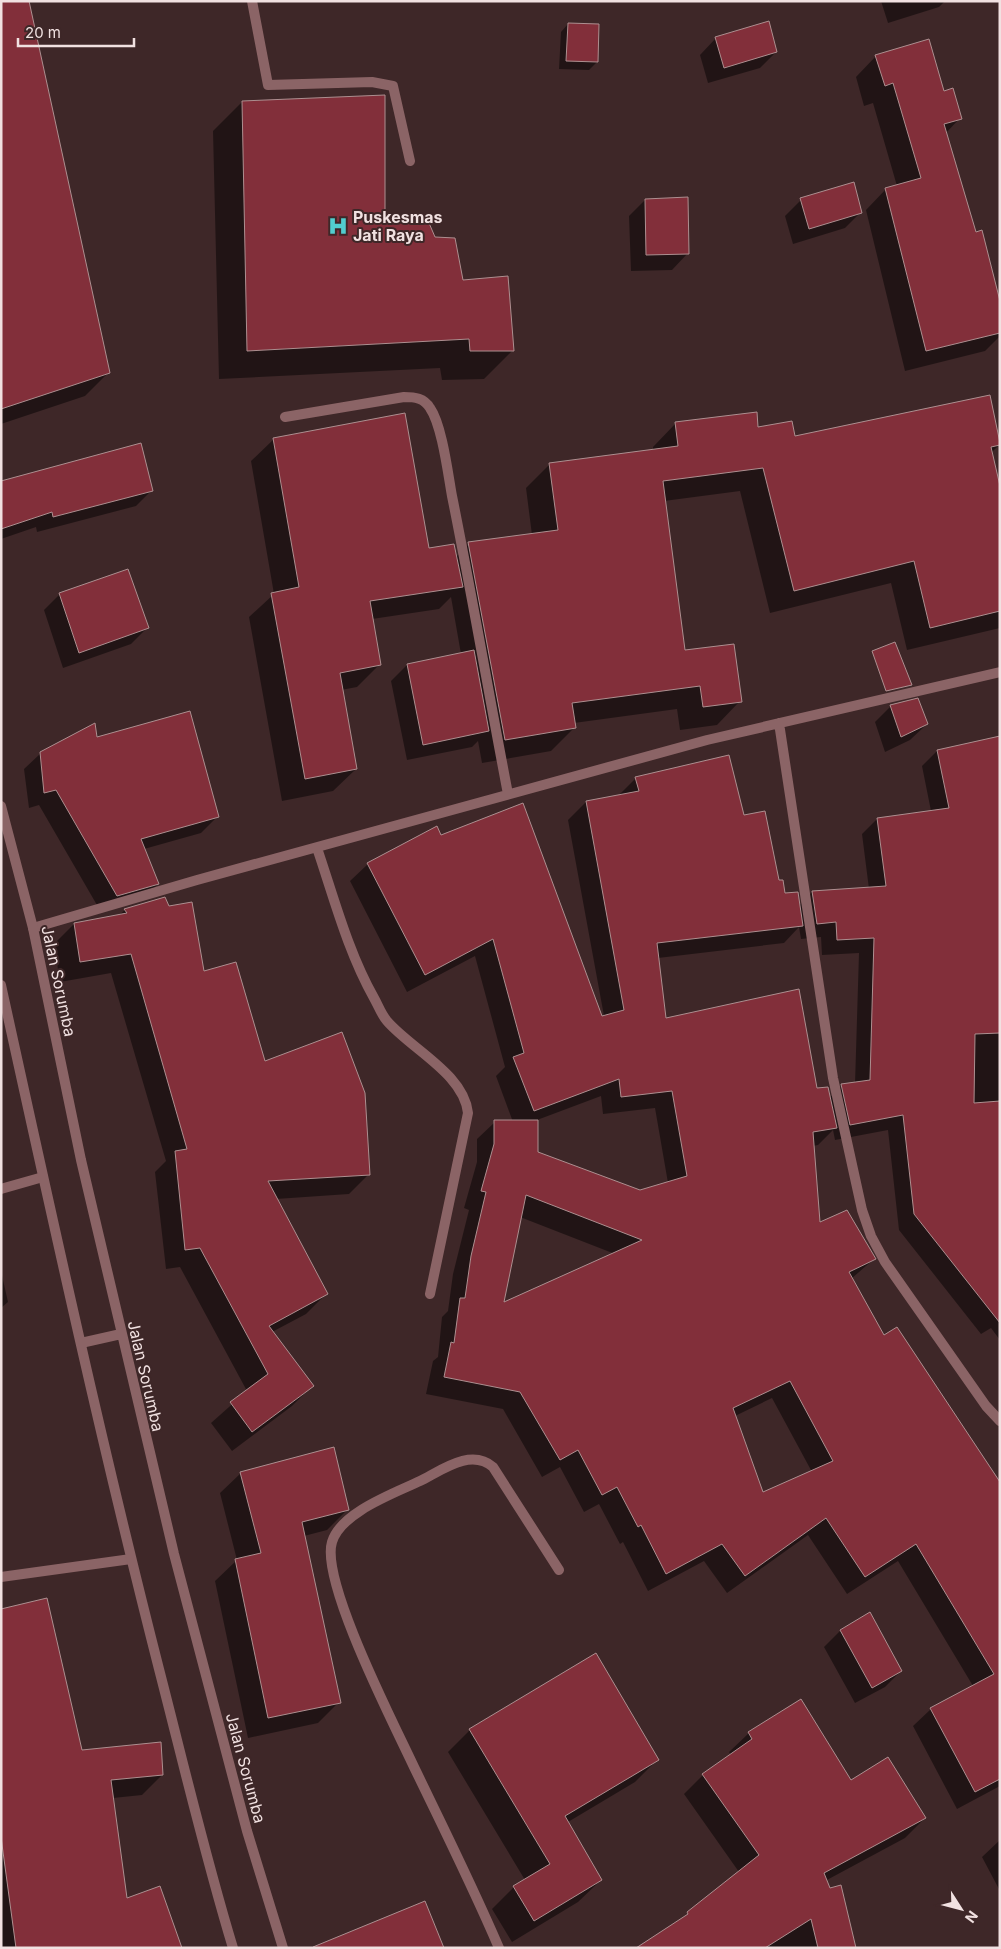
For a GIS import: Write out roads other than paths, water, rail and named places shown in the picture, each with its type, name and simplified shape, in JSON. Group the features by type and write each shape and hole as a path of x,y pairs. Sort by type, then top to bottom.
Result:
{"street":[{"path":"252,1 268,85 372,82 393,86 410,161"},
{"path":"285,417 404,397 415,397 425,401 432,409 440,436 464,556 508,794"},
{"path":"33,928 197,880 508,794 779,723 1000,672"},
{"path":"779,723 833,1078 862,1210 871,1236 885,1262 986,1406 1000,1421"},
{"name":"Jalan Sorumba","path":"1,806 33,928 81,1160 174,1554 242,1812 283,1948"},
{"path":"317,848 350,946 366,984 386,1020 444,1072 466,1100 468,1113 430,1294"},
{"path":"1,985 131,1560 215,1888 233,1948"},
{"path":"1,1190 43,1177"},
{"path":"81,1343 121,1334"},
{"path":"499,1948 374,1683 338,1592 332,1561 332,1542 342,1526 359,1511 453,1465 473,1459 487,1462 493,1467 559,1570"},
{"path":"1,1577 131,1560"}],"place":[{"name":"Puskesmas Jati Raya","path":"338,226"}]}
